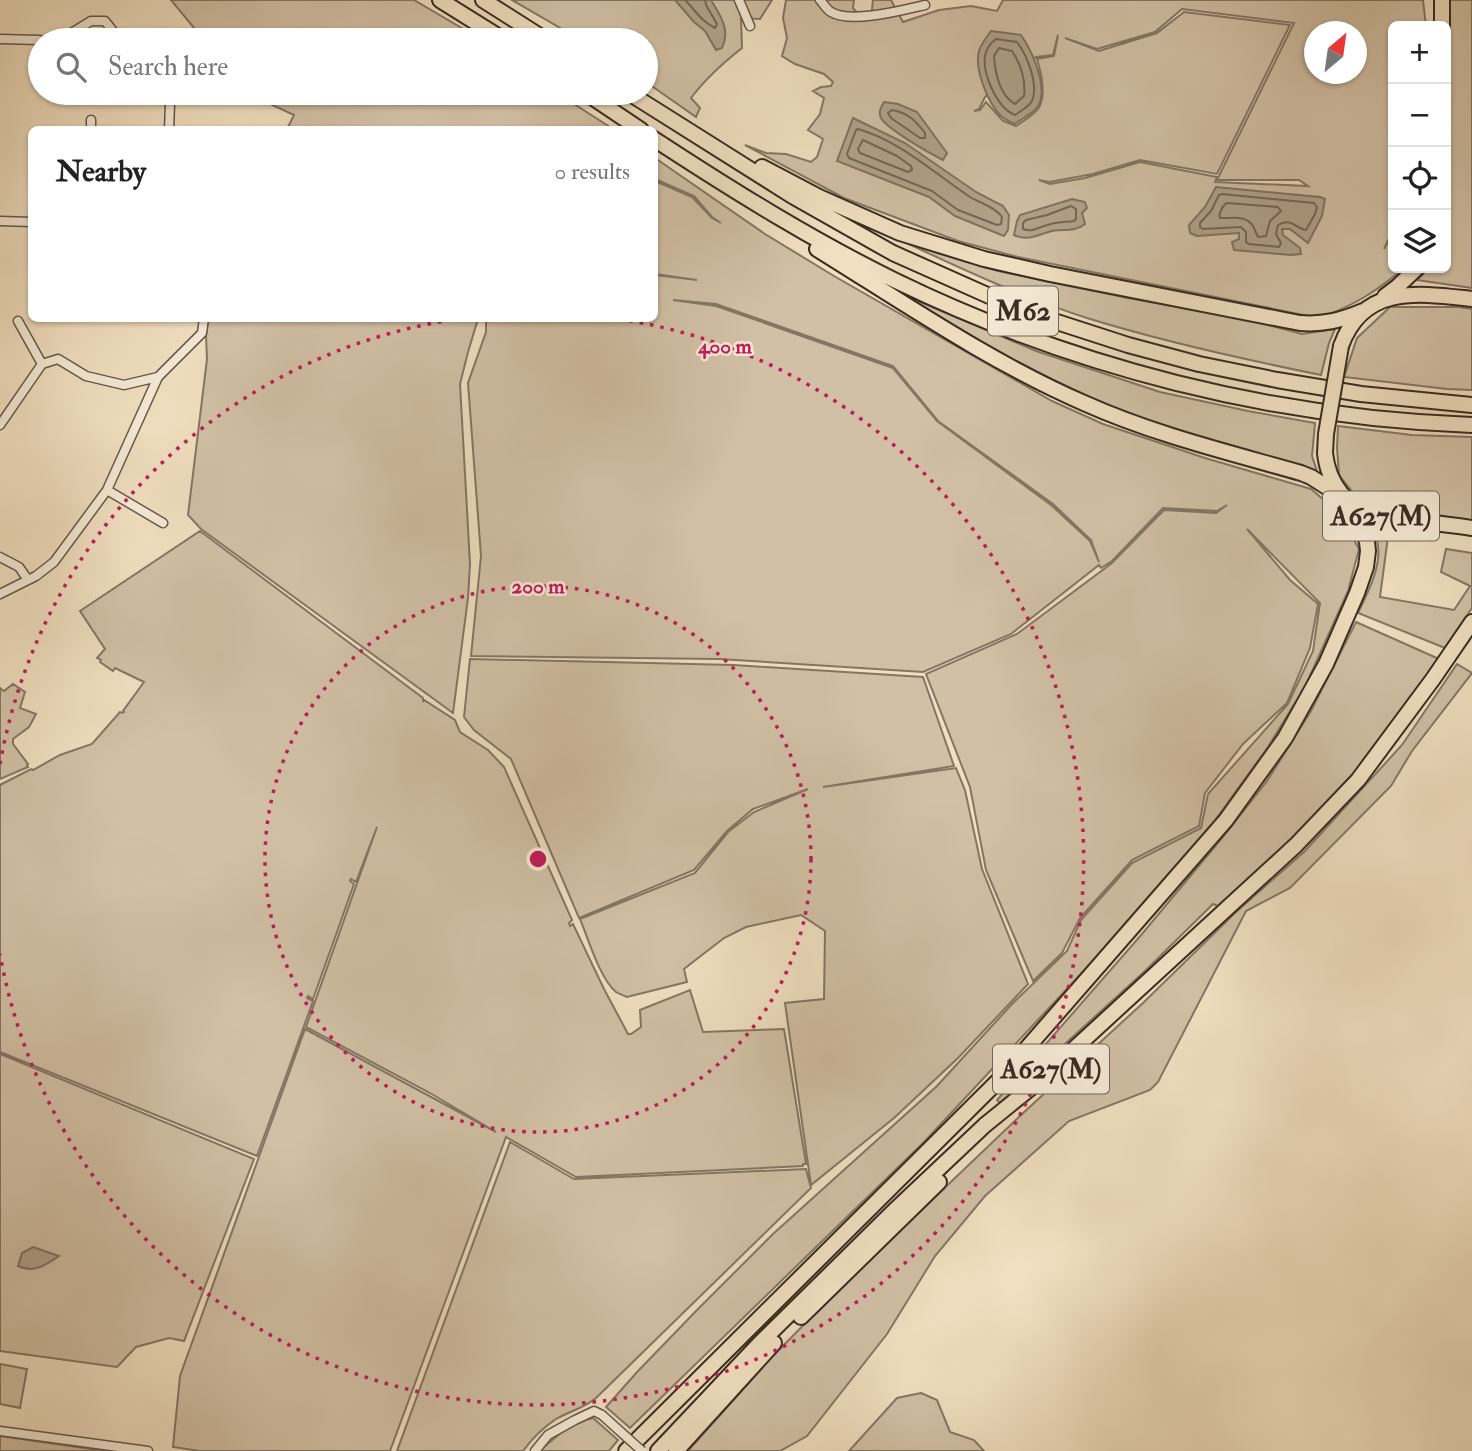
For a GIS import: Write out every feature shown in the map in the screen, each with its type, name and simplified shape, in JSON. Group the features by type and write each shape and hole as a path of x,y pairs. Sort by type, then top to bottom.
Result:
{"highway":[{"path":"440,0 484,28"},
{"path":"483,0 527,28"},
{"path":"1441,21 1442,0"},
{"path":"604,105 635,126"},
{"name":"M62","path":"649,105 794,197 893,253 1023,311 1128,345 1199,364 1361,394 1472,405"},
{"name":"M62","path":"651,105 819,197 900,233 973,255 1049,274 1300,323 1327,323 1363,311"},
{"name":"M62","path":"658,142 754,202 897,281 1038,341 1179,383 1306,410 1472,425"},
{"name":"M62","path":"689,161 758,211 919,313 1048,386 1145,428 1301,473 1346,499"},
{"name":"A627(M)","path":"632,1449 999,1080 1226,820 1285,738 1326,664 1366,567 1368,551 1362,528 1346,499 1332,481 1325,453 1341,345 1363,311 1397,288 1411,273"},
{"name":"A627(M)","path":"1378,301 1418,294 1472,299"},
{"name":"A627(M)","path":"1346,499 1377,515 1472,528"},
{"name":"A627(M)","path":"658,1451 759,1344 896,1209 985,1125 1038,1082 1296,845 1358,780 1472,622"},
{"name":"A627(M)","path":"676,1451 770,1347 990,1132 1016,1099"}],"street":[{"path":"739,0 750,26"},
{"path":"820,0 831,12 846,16 872,16 925,5"},
{"path":"80,28 91,21 105,22 110,28"},
{"path":"0,39 28,40"},
{"path":"169,126 170,105"},
{"path":"91,120 91,126"},
{"path":"0,220 28,222"},
{"path":"18,321 42,364"},
{"path":"0,594 28,580 54,562 107,490 158,377 202,333 203,322"},
{"path":"0,425 42,364 58,359 86,376 124,385 158,377"},
{"path":"107,490 163,523"},
{"path":"0,557 19,567 28,580"},
{"path":"535,1451 548,1435 594,1411 602,1415 632,1449"},
{"path":"0,1431 148,1451"}],"shaded area":[{"path":"171,0 414,0 462,28 194,28"},
{"path":"512,0 772,0 760,19 741,18 742,48 715,71 691,98 700,108 696,117 658,90 658,28 560,28"},
{"path":"786,0 854,0 853,8 862,19 871,19 873,0 891,0 903,22 939,10 971,6 997,11 1003,0 1423,0 1425,21 1388,21 1388,241 1384,249 1388,242 1388,273 1398,273 1364,298 1318,318 1014,256 958,241 844,198 745,145 766,153 786,154 811,162 817,157 823,139 808,130 820,114 824,98 813,91 831,86 833,82 824,74 795,64 782,56 787,38 783,18","holes":["1182,9 1294,23 1217,180 1299,180 1308,186 1215,182 1217,177 1140,162 1085,178 1050,184 1039,180 1049,182 1093,174 1140,160 1217,174 1290,25 1184,12 1157,33 1099,51 1065,38 1097,49 1155,32","1058,35 1054,56 1037,59 1043,91 1041,104 1034,113 1016,126 1003,121 986,102 980,110 974,111 979,109 985,97 1036,57 1053,55"]},
{"path":"1449,0 1472,0 1472,288 1417,280 1424,273 1451,273 1451,21 1449,21"},
{"path":"273,105 576,105 608,126 288,126 294,115"},
{"path":"658,160 765,234 1052,401 1103,424 1311,489 1339,513 1359,549 1348,591 1305,687 1268,747 1211,826 1147,903 924,1142 630,1428 606,1407 638,1371 773,1234 937,1086 1013,1003 1067,951 1081,920 1132,863 1201,828 1208,794 1288,704 1313,651 1320,603 1247,529 1290,580 1318,604 1310,648 1287,703 1243,744 1205,793 1199,826 1132,860 1080,918 1062,953 1033,981 986,870 970,787 926,674 1017,634 1112,563 1164,510 1216,513 1227,505 1217,511 1163,508 1112,561 1101,568 1099,565 1011,634 923,672 719,659 471,656 481,556 468,383 486,332 486,322 658,322 658,275 697,280 658,274 658,182 692,197 712,218 721,223 712,217 694,196 658,180","holes":["673,300 716,304 893,366 938,421 1053,504 1091,540 1099,562 1090,541 1051,505 937,421 893,368 716,306"]},
{"path":"870,226 935,252 998,271 1249,320 1302,334 1335,329 1321,375 1233,356 1145,335 1059,309"},
{"path":"892,290 1036,351 1160,392 1315,423 1312,456 1318,474 1158,427 1061,387"},
{"path":"1390,307 1472,309 1472,390 1344,377 1357,338"},
{"path":"208,322 477,322 460,384 470,564 453,713 201,529 188,515 207,359"},
{"path":"1338,426 1412,435 1472,437 1472,521 1383,507 1358,499 1339,475"},
{"path":"1374,525 1389,529 1380,597 1454,610 1470,586 1441,572 1446,549 1472,553 1472,608 1445,648 1358,613 1377,566 1378,550"},
{"path":"200,531 423,698 423,702 424,700 455,720 460,732 488,750 504,767 572,920 570,926 573,924 628,1034 641,1027 640,1010 690,990 703,1032 784,1029 806,1164 803,1166 576,1177 506,1137 390,1451 200,1451 173,1447 180,1376 305,1029 496,1132 430,1093 306,1027 377,827 356,882 351,879 350,881 354,884 313,999 308,996 307,998 313,1001 257,1156 0,1052 0,785 60,755 92,744 120,712 124,712 144,682 115,668 113,671 100,662 97,658 105,649 80,611"},
{"path":"1356,622 1439,659 1377,747 1309,823 1228,900 1220,907 1213,904 1146,970 1000,1103 997,1100 1142,934 1267,781 1311,711"},
{"path":"470,659 734,665 923,677 954,766 823,787 956,768 965,790 982,869 1028,984 958,1058 894,1118 811,1185 785,1003 824,999 825,931 801,915 746,927 724,938 684,969 687,982 627,997 616,992 605,978 580,919 695,873 728,832 754,812 808,789 753,809 727,831 694,870 579,918 511,759 474,730 464,717"},
{"path":"1457,664 1472,673 1412,751 1391,786 1290,888 1246,911 1158,1082 1150,1090 1069,1121 985,1196 935,1256 887,1334 807,1436 780,1451 688,1451 771,1358 844,1284 1235,913 1305,851 1402,745"},
{"path":"13,684 25,692 20,708 36,714 29,727 13,739 13,744 28,767 0,779 0,688 4,691"},
{"path":"0,1054 254,1159 184,1341 169,1338 136,1347 117,1367 0,1351"},
{"path":"510,1142 574,1179 806,1169 811,1188 596,1398 551,1422 523,1451 397,1451"},
{"path":"0,1364 27,1369 20,1408 0,1404"},
{"path":"921,1393 937,1400 950,1432 974,1440 984,1451 849,1451 897,1398"},
{"path":"593,1418 618,1440 609,1451 540,1451 564,1431"},
{"path":"0,1436 105,1451 0,1451"}],"water":[{"path":"675,0 711,0 725,29 722,48 716,50 705,31"},
{"path":"991,31 1021,35 1030,50 1041,81 1042,91 1037,108 1015,124 995,110 980,76 979,51"},
{"path":"884,102 898,104 917,112 947,153 943,160 885,123 880,114"},
{"path":"853,118 905,143 976,192 1003,206 1009,215 1008,230 1004,236 955,216 929,197 837,161"},
{"path":"1216,187 1320,197 1325,199 1322,216 1308,243 1290,229 1282,229 1283,235 1300,248 1301,254 1234,250 1232,242 1239,239 1239,233 1197,236 1190,233 1189,225 1205,207"},
{"path":"1072,199 1085,202 1087,208 1082,213 1085,224 1081,227 1029,238 1014,235 1020,215"},
{"path":"33,1247 59,1256 34,1269 18,1266 22,1253"}]}
